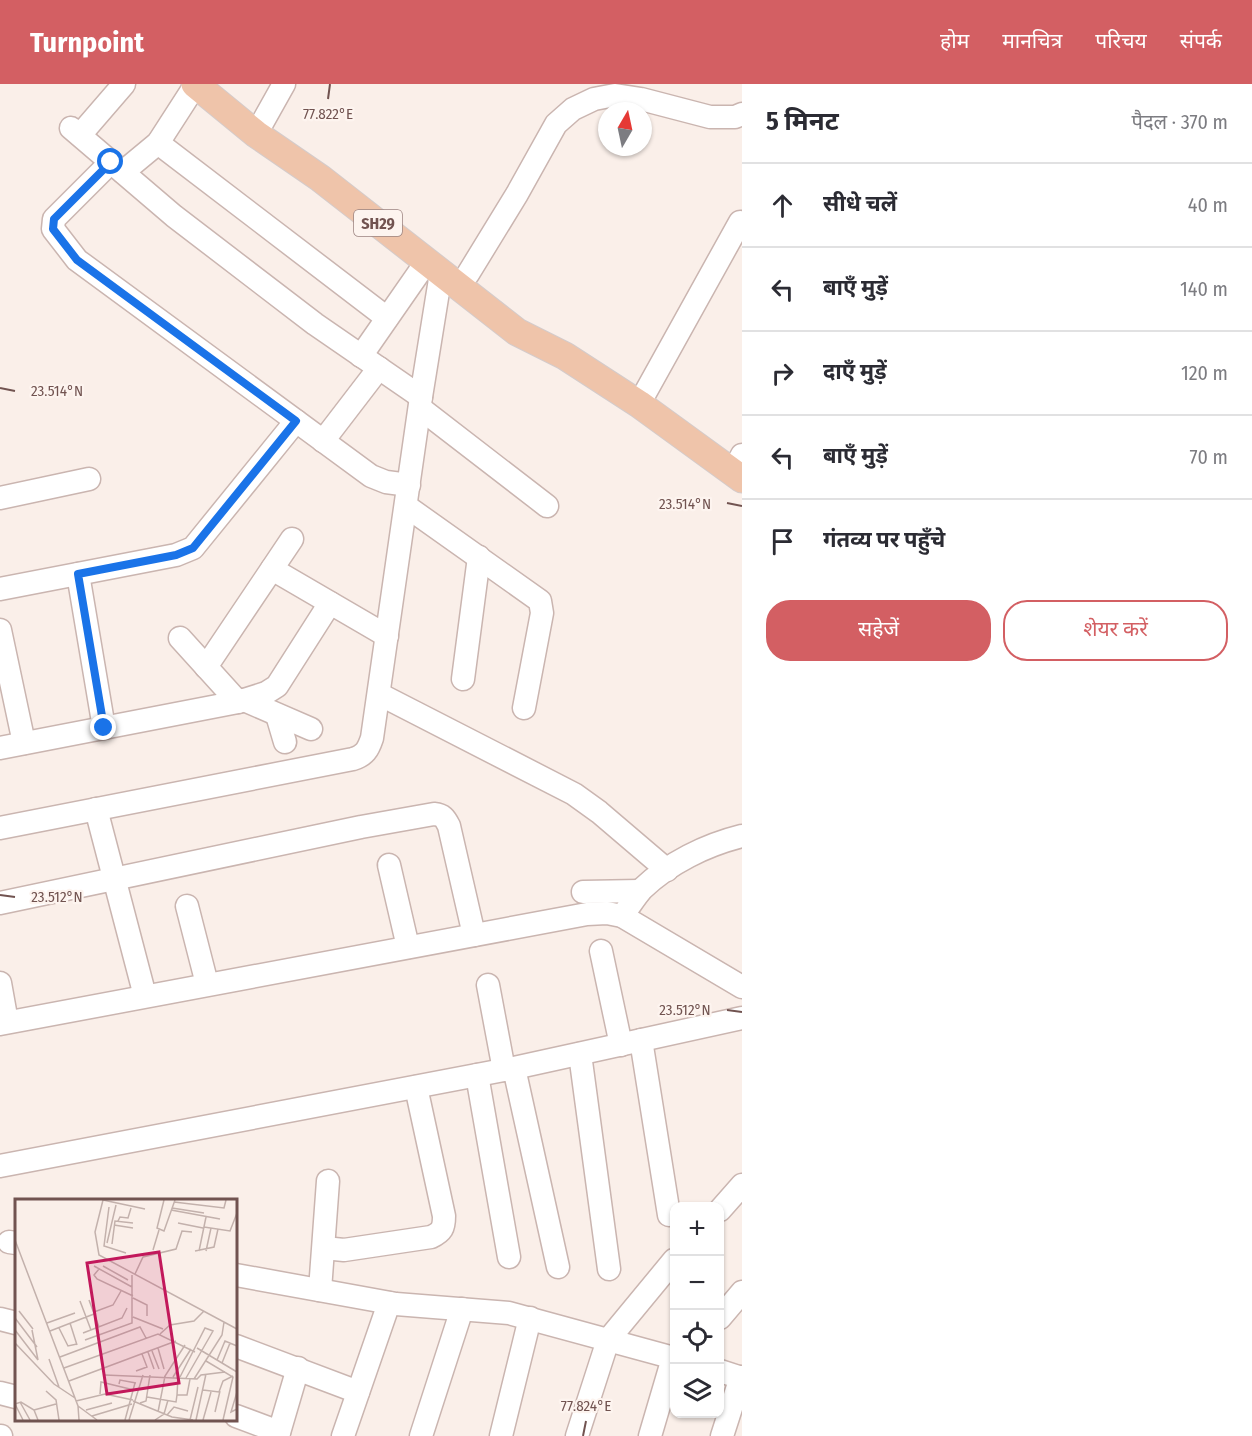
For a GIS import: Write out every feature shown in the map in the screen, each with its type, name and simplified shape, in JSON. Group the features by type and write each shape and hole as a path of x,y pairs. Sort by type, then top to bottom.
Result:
{"main road":[{"name":"SH29","path":"195,84 260,127 524,315 565,356"},
{"name":"SH29","path":"218,84 260,127 320,178 517,332 565,356 739,469"}],"street":[{"path":"124,84 75,131 183,223 315,324 370,362 547,506"},
{"path":"195,84 158,143 117,167 54,219 53,229 77,260 371,476 407,495 478,557 540,601 542,613 524,708"},
{"path":"260,127 284,84"},
{"path":"468,274 556,124 573,109 594,99 615,95 641,99 710,117 735,117 742,114"},
{"path":"158,143 387,318"},
{"path":"639,404 740,222"},
{"path":"323,441 370,362 387,318 434,267"},
{"path":"0,828 363,755 369,749 421,402 434,267"},
{"path":"0,589 176,555 193,548 296,421"},
{"path":"0,498 89,479"},
{"path":"206,667 292,539"},
{"path":"463,679 478,557"},
{"path":"272,569 387,636"},
{"path":"78,574 104,728"},
{"path":"0,748 241,701 266,693 277,686 330,603"},
{"path":"0,630 24,743"},
{"path":"180,638 241,701 311,729"},
{"path":"379,694 574,794 599,812 667,870"},
{"path":"277,714 285,742"},
{"path":"96,809 145,996"},
{"path":"0,903 361,827 434,814 445,818 449,826 474,935"},
{"path":"622,916 640,891 667,870 716,842 742,836"},
{"path":"389,865 408,947"},
{"path":"583,892 640,891"},
{"path":"187,906 207,984"},
{"path":"0,983 3,1023 587,914 607,914 622,916 742,987"},
{"path":"601,951 631,1042 669,1215"},
{"path":"488,985 558,1267"},
{"path":"0,1166 509,1069 742,1018"},
{"path":"580,1053 609,1269"},
{"path":"477,1075 509,1257"},
{"path":"324,1248 344,1250 431,1237 440,1233 444,1226 444,1216 416,1086"},
{"path":"320,1290 328,1181"},
{"path":"724,1205 742,1185"},
{"path":"577,1436 608,1340 670,1266"},
{"path":"237,1275 390,1302 509,1313 670,1357"},
{"path":"724,1313 742,1292"},
{"path":"343,1436 390,1302"},
{"path":"421,1436 462,1309"},
{"path":"0,1318 15,1323"},
{"path":"501,1436 530,1318"},
{"path":"237,1346 357,1392"},
{"path":"650,1436 672,1364"},
{"path":"237,1416 278,1434 298,1368"},
{"path":"722,1436 734,1376"},
{"path":"0,1393 15,1397"}],"route":[{"path":"104,728 78,574 176,555 193,548 296,421 77,260 53,229 54,219 111,162"}]}
